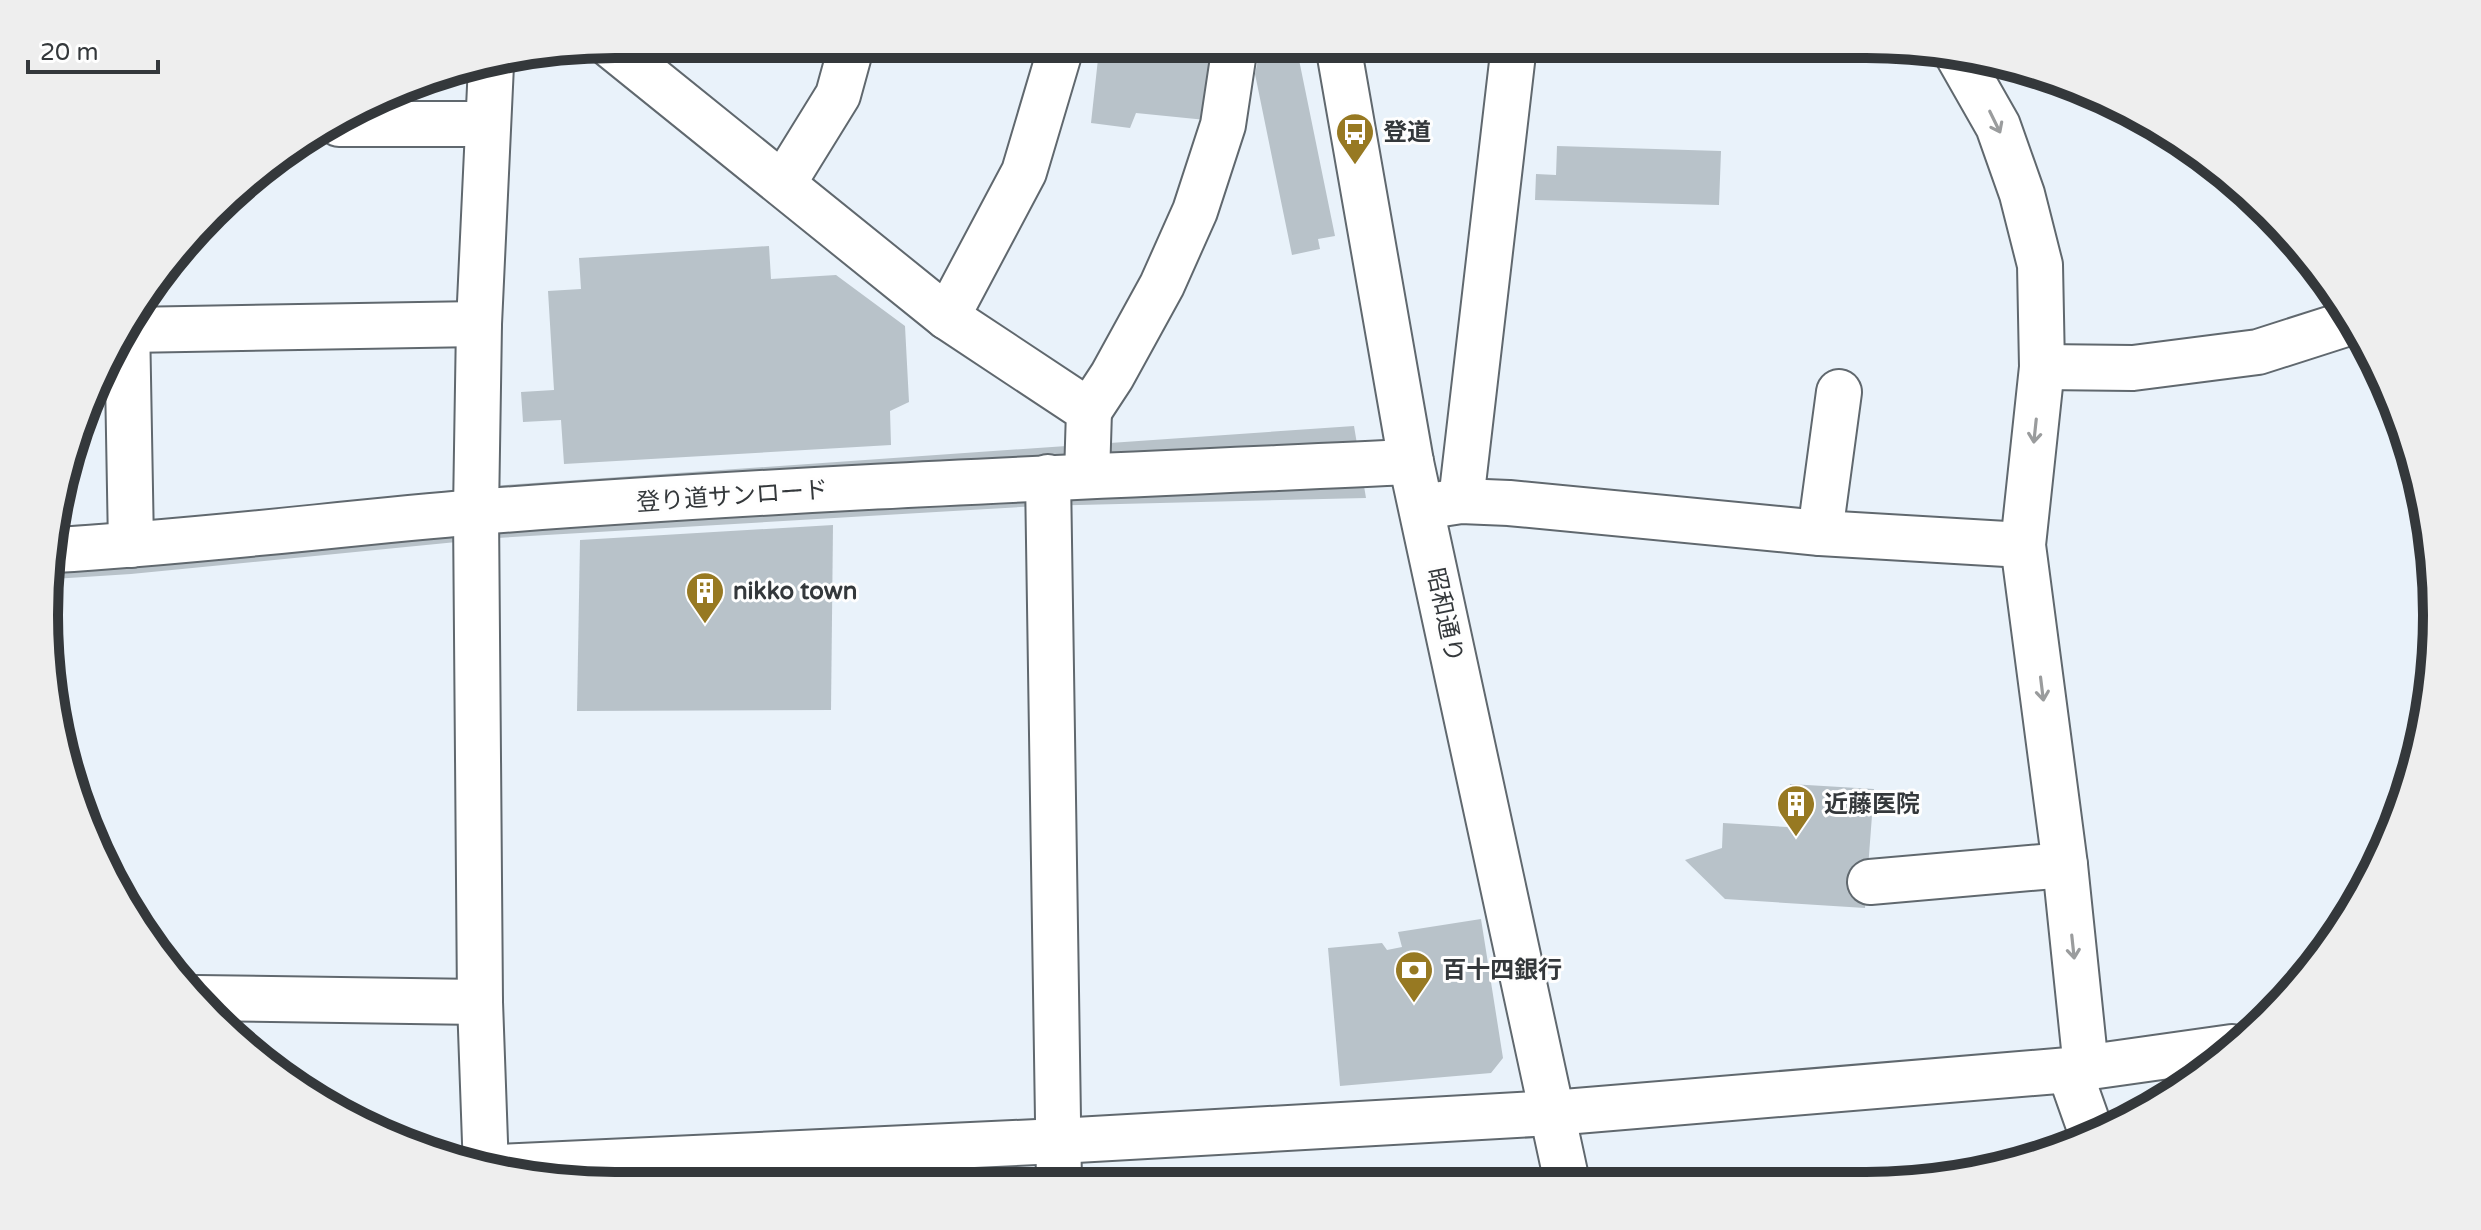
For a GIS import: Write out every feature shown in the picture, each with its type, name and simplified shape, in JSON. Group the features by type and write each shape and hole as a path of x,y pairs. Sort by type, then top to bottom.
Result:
{"street":[{"path":"626,58 947,317 1089,411"},
{"path":"783,184 838,95 848,58"},
{"path":"947,317 1024,172 1058,58"},
{"path":"1059,1172 1068,476 1089,411 1162,285 1195,211 1223,125 1233,58"},
{"name":"昭和通り","path":"1340,58 1411,462 1441,504 1565,1172"},
{"path":"1512,58 1441,504 1509,503 1820,533 2023,545"},
{"path":"1965,67 1998,126 2022,194 2040,265 2042,367 2023,545 2065,865 2077,1069 2090,1125"},
{"path":"483,1156 476,512 479,324 490,73"},
{"path":"352,124 487,124"},
{"path":"139,326 479,324"},
{"path":"2042,367 2133,368 2258,352 2341,325"},
{"path":"128,345 131,545"},
{"path":"1820,533 1839,392"},
{"name":"登り道サンロード","path":"62,549 476,512 1068,476 1411,462"},
{"path":"1870,882 2065,865"},
{"path":"211,998 480,1002"},
{"path":"534,1166 1058,1141 1552,1113 2077,1069 2214,1050"}],"building":[{"path":"1213,58 1206,120 1136,113 1130,128 1091,123 1098,59 1087,59"},
{"path":"1258,58 1299,58 1335,236 1318,239 1320,249 1292,255 1255,74"},
{"path":"1557,146 1721,151 1719,205 1535,200 1536,174 1556,175"},
{"path":"769,246 771,279 836,275 905,326 909,402 890,411 891,445 564,464 561,420 523,422 521,392 554,390 548,291 581,289 579,258"},
{"path":"1354,426 1366,498 1038,506 497,538 59,579 66,525 160,520 505,485"},
{"name":"nikko town","path":"833,525 831,710 577,711 580,540"},
{"name":"近藤医院","path":"1790,784 1874,789 1865,908 1725,899 1685,860 1722,848 1723,823 1787,827"},
{"name":"百十四銀行","path":"1481,919 1503,1058 1491,1073 1340,1086 1328,948 1382,943 1387,950 1402,947 1398,932"}],"place":[{"name":"登道","path":"1355,166"},
{"name":"nikko town","path":"705,625"},
{"name":"近藤医院","path":"1796,838"},
{"name":"百十四銀行","path":"1414,1004"}]}
